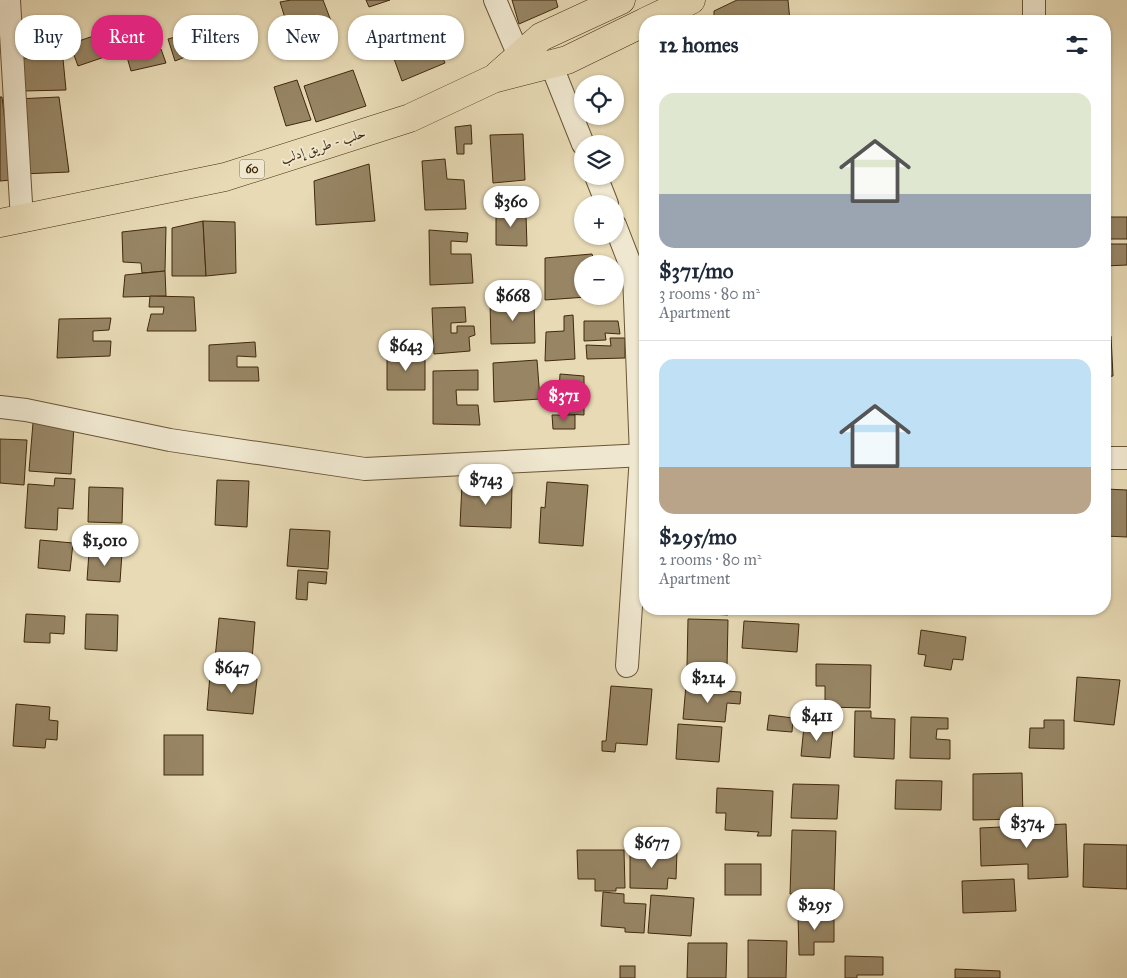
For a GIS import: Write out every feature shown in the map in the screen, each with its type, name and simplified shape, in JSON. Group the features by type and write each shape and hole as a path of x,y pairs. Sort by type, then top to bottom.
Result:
{"main road":[{"name":"حلب - طريق إدلب","path":"493,79 541,37 621,0"},
{"name":"حلب - طريق إدلب","path":"660,15 691,0"},
{"name":"حلب - طريق إدلب","path":"11,221 225,177 410,118 493,79 567,60 639,25"}],"street":[{"path":"9,0 11,221"},
{"path":"495,0 519,56"},
{"path":"1034,0 1034,15"},
{"path":"551,64 579,135"},
{"path":"623,245 634,274 639,375"},
{"path":"0,407 26,410 170,440 365,469 639,456"},
{"path":"1111,458 1127,458"},
{"path":"627,666 639,508"}],"building":[{"path":"323,0 329,15 284,15 280,2"},
{"path":"366,0 390,0 369,7"},
{"path":"512,0 556,0 558,7 519,24"},
{"path":"737,0 788,0 789,15 714,15 714,11"},
{"path":"91,37 91,60 96,60 78,66 76,60 81,60 81,40"},
{"path":"173,38 173,55 168,39"},
{"path":"163,55 166,63 131,71 128,60 163,60"},
{"path":"23,60 63,60 66,90 23,91"},
{"path":"394,60 444,60 445,63 402,81"},
{"path":"353,70 366,106 316,122 304,86"},
{"path":"297,80 311,120 286,126 274,87"},
{"path":"0,97 2,97 12,180 0,181"},
{"path":"59,97 69,172 22,174 16,99"},
{"path":"471,125 472,144 464,144 464,154 457,154 455,127"},
{"path":"523,134 525,180 493,183 490,135"},
{"path":"445,159 447,179 464,180 466,209 425,210 422,161"},
{"path":"369,164 375,221 316,225 314,181"},
{"path":"514,207 513,215 526,215 527,246 496,245 496,208"},
{"path":"1111,217 1127,217 1127,239 1111,239"},
{"path":"203,221 206,276 172,276 172,228"},
{"path":"203,221 235,222 236,273 206,276"},
{"path":"166,227 165,271 142,273 141,263 123,262 122,232"},
{"path":"429,230 468,233 467,242 451,241 451,254 471,254 473,283 430,285"},
{"path":"1111,244 1127,244 1127,265 1111,266"},
{"path":"574,256 574,298 545,300 545,258"},
{"path":"165,271 166,296 123,297 125,275"},
{"path":"150,296 194,297 196,331 147,331 151,314 163,314 164,307 149,307"},
{"path":"534,301 535,343 491,344 490,302"},
{"path":"465,307 466,322 451,323 451,333 457,333 457,326 474,326 475,335 469,337 470,351 434,354 432,308"},
{"path":"573,315 575,359 545,361 546,332 564,331 564,316"},
{"path":"111,318 109,330 93,331 93,341 111,341 110,356 57,358 59,319"},
{"path":"584,321 618,321 620,334 605,333 606,340 584,341"},
{"path":"1111,336 1113,376 1111,376"},
{"path":"610,338 625,338 625,358 587,359 586,345 611,346"},
{"path":"255,342 256,357 237,356 237,367 258,367 259,381 209,381 209,345"},
{"path":"425,353 425,390 387,390 387,354"},
{"path":"537,360 540,399 494,402 493,363"},
{"path":"478,370 478,390 456,390 457,405 478,405 480,425 433,424 433,371"},
{"path":"560,374 584,376 584,415 566,414 567,406 558,406"},
{"path":"552,415 575,415 575,429 553,429"},
{"path":"33,423 74,426 71,474 29,471"},
{"path":"0,439 27,440 24,485 0,483"},
{"path":"55,478 75,479 73,509 58,508 57,530 25,528 28,484 54,486"},
{"path":"217,480 249,481 247,527 215,525"},
{"path":"547,482 588,485 583,546 539,543 541,507 545,508"},
{"path":"462,484 512,486 511,528 460,526"},
{"path":"89,487 123,488 122,523 88,522"},
{"path":"1111,489 1127,490 1127,537 1111,536"},
{"path":"290,529 330,531 328,569 287,566"},
{"path":"40,540 73,543 70,571 38,568"},
{"path":"89,552 122,553 120,582 87,580"},
{"path":"298,570 327,572 326,584 308,582 307,600 296,599"},
{"path":"26,614 65,616 64,634 50,633 50,643 24,642"},
{"path":"86,614 118,615 117,651 85,649"},
{"path":"219,618 255,622 251,672 214,669"},
{"path":"688,619 728,620 727,667 687,666"},
{"path":"744,621 799,624 797,652 742,648"},
{"path":"921,630 966,637 963,660 953,659 951,670 924,666 926,655 918,654"},
{"path":"816,664 871,665 870,708 825,707 825,686 816,686"},
{"path":"210,675 257,679 253,714 207,710"},
{"path":"1077,677 1120,680 1114,725 1074,721"},
{"path":"686,685 707,686 707,690 741,692 740,704 727,703 725,722 683,719"},
{"path":"611,686 652,689 647,745 616,743 615,752 602,751 602,741 606,741"},
{"path":"16,704 50,707 49,720 58,721 57,740 46,739 45,748 13,746"},
{"path":"855,711 871,711 871,718 895,719 894,759 854,757"},
{"path":"769,715 793,718 792,732 767,730"},
{"path":"911,717 948,718 948,729 937,729 936,739 950,740 950,759 910,758"},
{"path":"1044,720 1064,720 1064,749 1029,748 1030,728 1044,728"},
{"path":"678,724 722,727 719,762 676,759"},
{"path":"804,726 833,728 830,758 801,756"},
{"path":"164,735 203,735 203,775 164,775"},
{"path":"1022,773 1023,819 973,820 973,774"},
{"path":"896,780 942,781 941,810 895,809"},
{"path":"793,784 839,785 837,819 791,818"},
{"path":"717,788 773,791 771,836 757,836 759,832 725,830 726,813 716,813"},
{"path":"1066,824 1068,877 1028,879 1028,864 981,866 980,828"},
{"path":"792,830 836,831 834,895 790,894"},
{"path":"1084,844 1127,845 1127,889 1083,887"},
{"path":"577,850 624,850 625,888 616,888 616,891 595,891 595,879 578,879"},
{"path":"630,850 677,851 676,879 668,878 667,889 630,888"},
{"path":"725,864 761,864 761,895 725,895"},
{"path":"1014,879 1016,911 963,913 962,881"},
{"path":"603,892 624,894 624,903 646,904 644,933 625,932 625,928 601,926"},
{"path":"651,895 694,898 691,936 648,933"},
{"path":"798,914 834,914 834,942 814,942 814,955 799,955"},
{"path":"748,940 787,941 786,978 748,978"},
{"path":"688,943 727,943 726,978 687,978"},
{"path":"845,956 883,957 883,975 857,975 857,978 845,978"},
{"path":"620,966 635,966 635,978 620,978"},
{"path":"955,969 1000,971 1000,978 955,978"}]}
